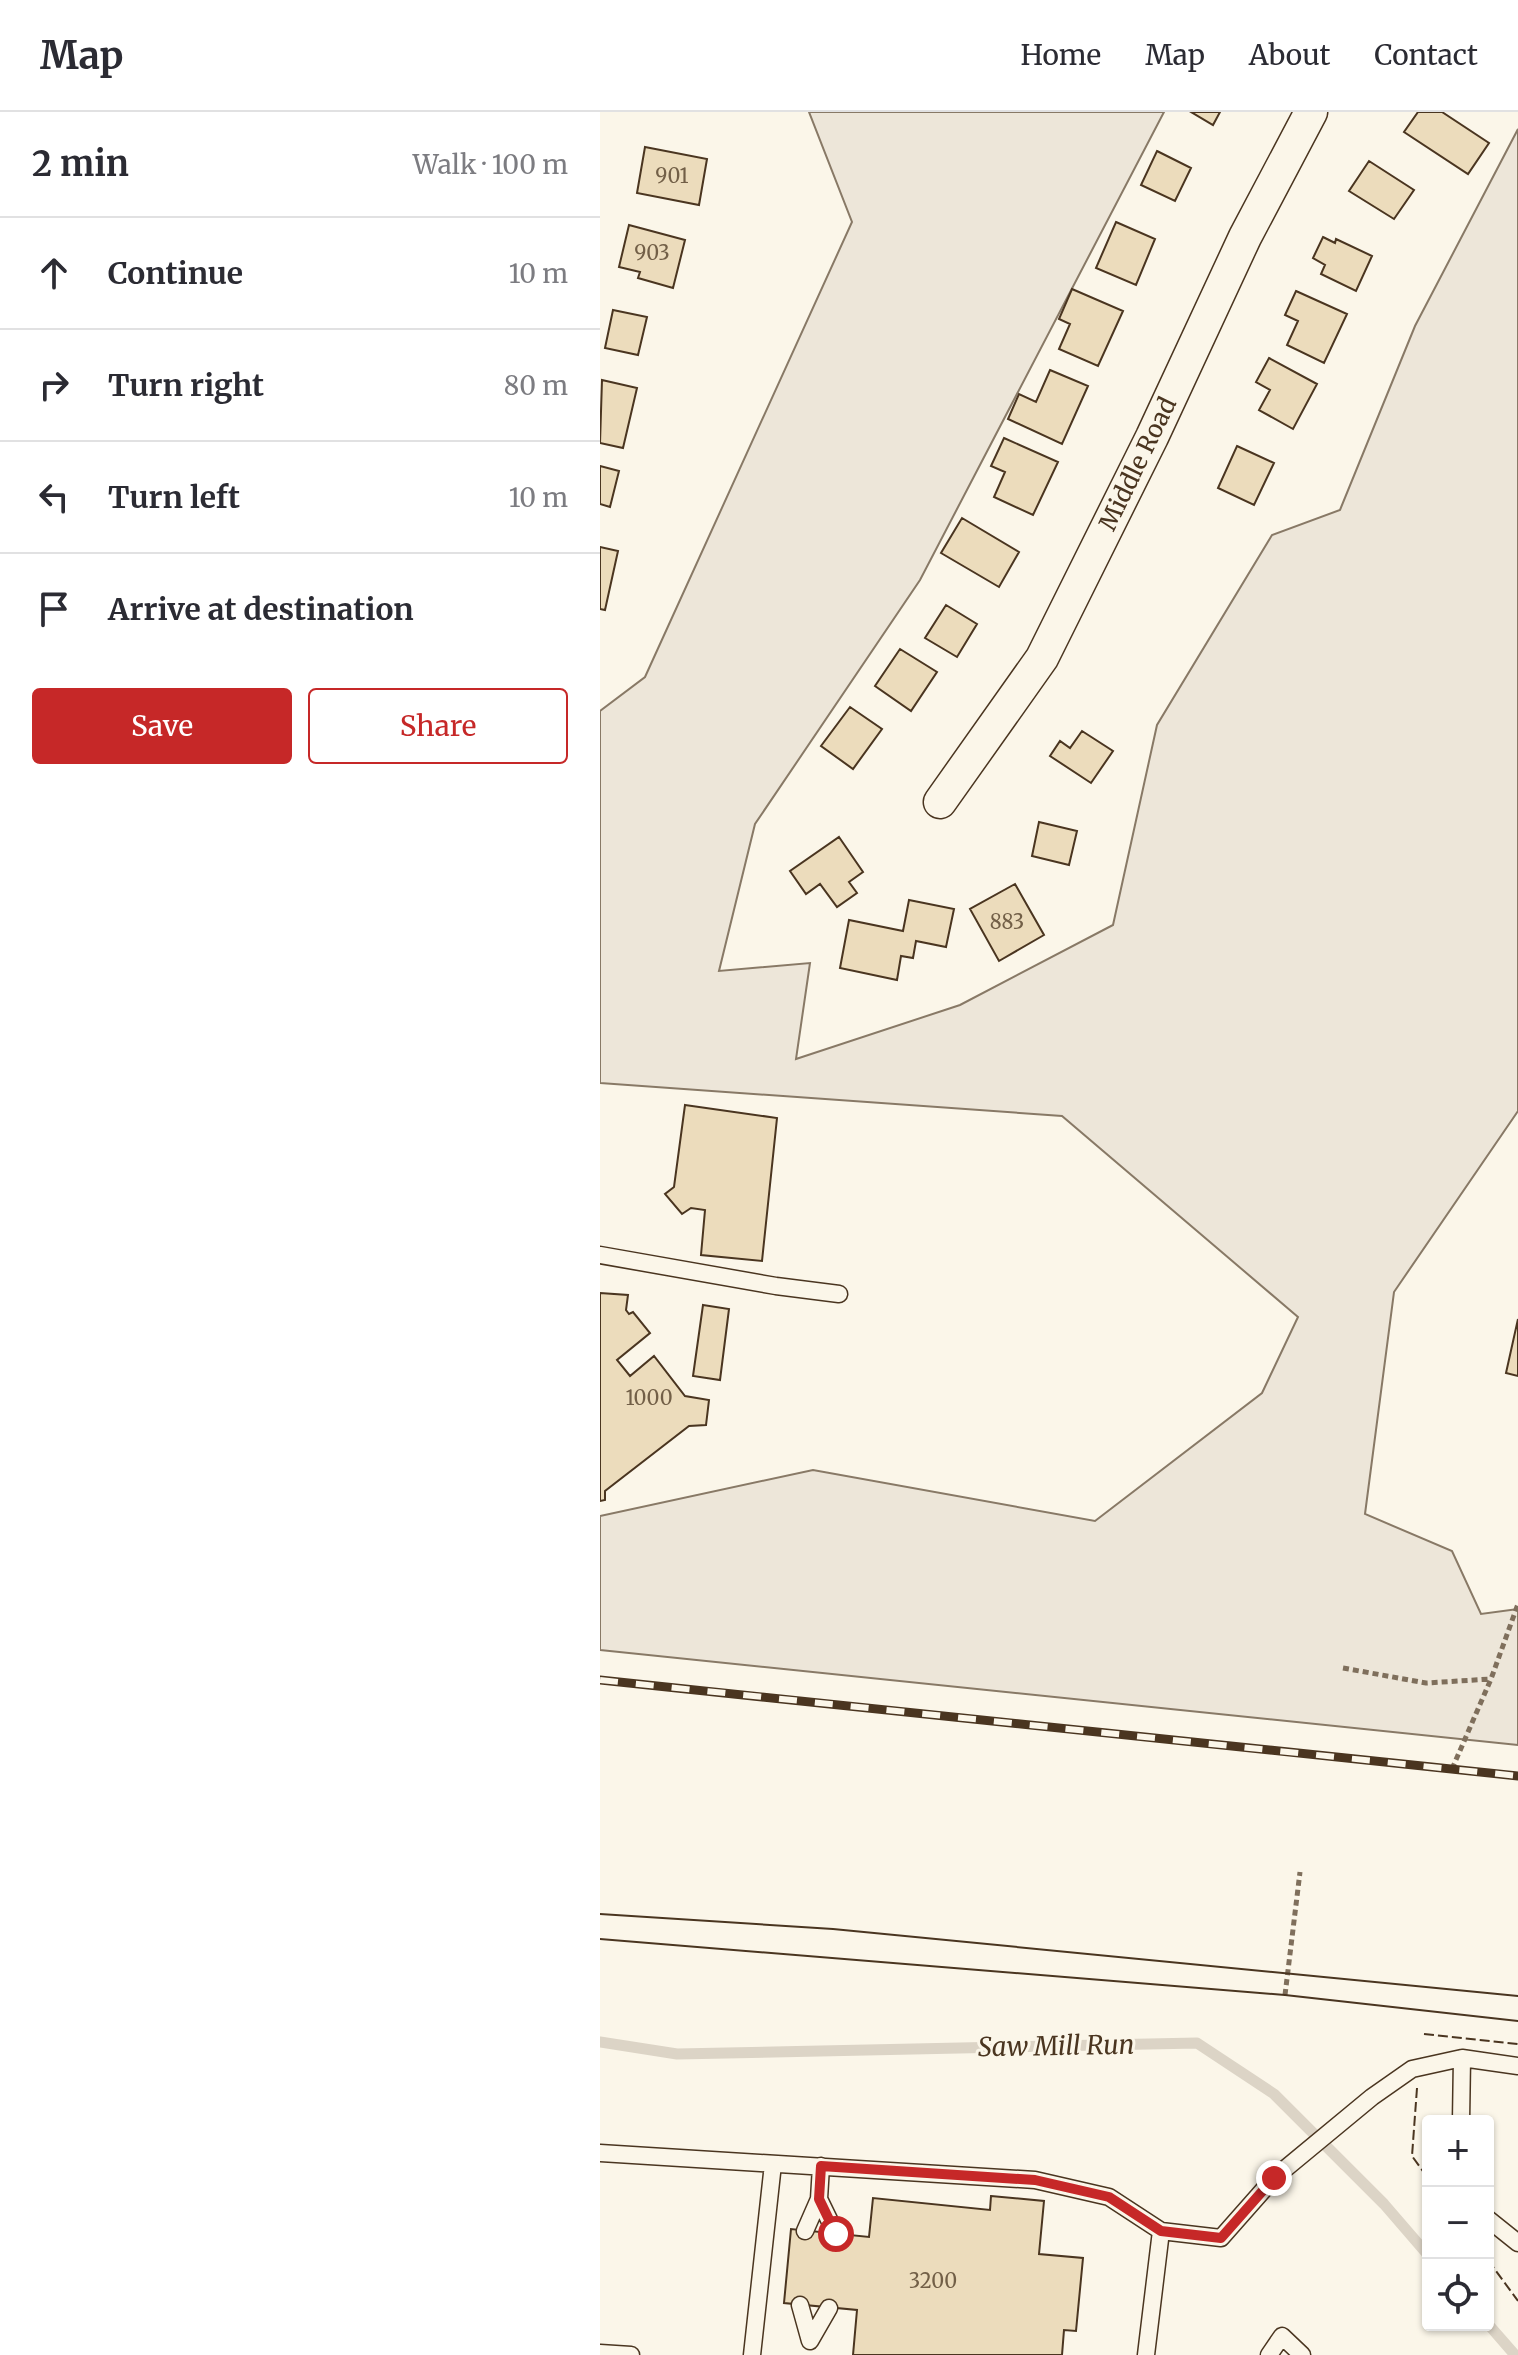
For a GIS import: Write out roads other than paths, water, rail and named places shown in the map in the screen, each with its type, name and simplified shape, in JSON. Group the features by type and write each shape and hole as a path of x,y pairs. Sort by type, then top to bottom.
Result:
{"street":[{"name":"Middle Road","path":"940,802 1042,658 1152,437 1245,237 1311,112"}],"lane":[{"path":"600,1255 839,1294"},
{"path":"1461,2115 1462,2058"},
{"path":"600,2153 1035,2180 1109,2197 1161,2231 1221,2238 1274,2178 1372,2097 1412,2069 1462,2058 1518,2066"},
{"path":"752,2355 773,2164"},
{"path":"805,2231 819,2199 821,2166"},
{"path":"819,2199 836,2234"},
{"path":"1494,2224 1518,2243"},
{"path":"1146,2355 1161,2231"},
{"path":"800,2305 810,2348"},
{"path":"810,2348 829,2308"},
{"path":"1269,2355 1282,2336 1302,2355"},
{"path":"600,2353 631,2355"}],"waterway":[{"name":"Saw Mill Run","path":"600,2042 677,2054 1197,2043 1274,2094 1384,2204 1422,2248"},
{"name":"Saw Mill Run","path":"1494,2331 1515,2355"}],"tram line":[{"path":"600,1914 833,1929 1518,1996"},
{"path":"600,1939 1285,1995 1518,2021"}],"railway":[{"path":"600,1680 1518,1776"}]}
